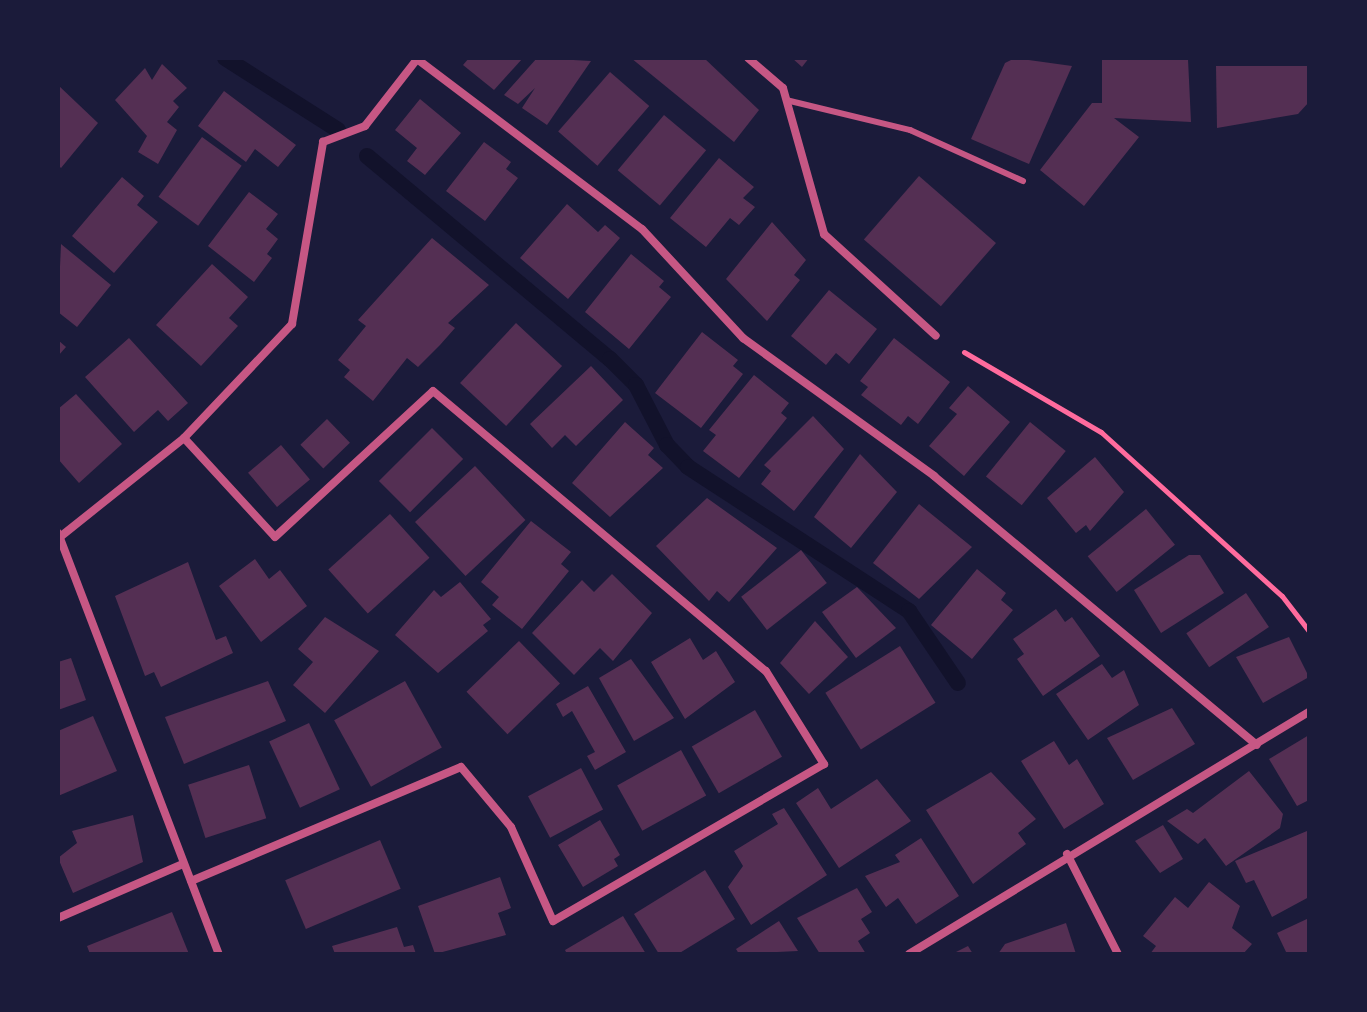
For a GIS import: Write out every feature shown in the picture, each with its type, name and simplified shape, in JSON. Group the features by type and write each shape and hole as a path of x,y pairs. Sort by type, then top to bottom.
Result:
{"street":[{"path":"748,58 783,88 824,234 936,336"},
{"path":"219,954 59,534 184,438 292,324 323,142 365,126 418,59 642,229 743,338 934,476 1257,745"},
{"path":"184,438 275,537 433,391 766,671 824,764 553,921 511,827 461,767 191,881"},
{"path":"909,954 1067,854 1309,712"},
{"path":"1067,854 1118,954"},
{"path":"58,918 183,864"}],"lane":[{"path":"786,100 910,130 1023,181"}],"path":[{"path":"936,336 1101,432 1282,596 1309,631"}],"building":[{"path":"469,58 523,58 494,90 463,65"},
{"path":"537,58 591,61 547,125 522,108 535,88 518,104 504,95"},
{"path":"631,58 704,58 759,110 734,142"},
{"path":"792,58 809,58 802,67"},
{"path":"1015,58 1072,66 1029,164 971,139 1005,63"},
{"path":"1102,58 1188,59 1191,122 1114,118 1139,137 1084,206 1040,170 1092,103 1102,103"},
{"path":"162,64 187,88 173,101 179,107 167,122 177,130 158,164 138,152 147,136 115,100 145,68 152,80"},
{"path":"1216,66 1309,66 1309,102 1298,114 1217,128"},
{"path":"610,72 649,106 597,166 558,132"},
{"path":"58,85 98,123 61,168 58,165"},
{"path":"224,91 296,145 278,167 255,149 246,162 198,126"},
{"path":"420,99 461,133 425,175 407,161 417,148 395,130"},
{"path":"664,115 706,150 660,206 618,170"},
{"path":"202,137 242,166 198,226 159,197"},
{"path":"484,142 511,162 506,169 518,178 485,221 446,191"},
{"path":"719,158 754,187 743,198 755,207 739,225 730,218 706,247 670,218"},
{"path":"919,176 996,243 941,306 864,239"},
{"path":"122,177 144,196 137,205 158,222 114,273 72,236"},
{"path":"249,192 278,214 266,229 278,239 267,254 272,258 254,282 208,246"},
{"path":"567,204 598,232 605,225 620,238 568,299 520,258"},
{"path":"772,222 806,260 794,275 800,280 767,321 726,279"},
{"path":"432,238 489,285 448,323 455,328 418,367 407,358 373,401 344,377 350,370 338,360 366,326 358,320"},
{"path":"61,244 111,285 77,327 58,312"},
{"path":"631,254 664,281 659,287 671,297 629,349 585,312"},
{"path":"212,264 248,297 229,318 238,326 201,366 156,325"},
{"path":"829,290 877,329 849,364 836,353 826,365 791,336"},
{"path":"516,323 562,366 506,426 460,383"},
{"path":"702,332 738,360 733,366 743,374 701,428 655,393"},
{"path":"129,338 188,403 168,421 158,410 134,432 85,377"},
{"path":"894,338 950,382 918,424 908,416 901,425 861,395 868,387 860,381"},
{"path":"58,340 66,347 58,356"},
{"path":"591,366 623,400 576,446 565,435 552,448 530,424"},
{"path":"754,375 789,403 781,413 787,418 739,478 703,451 716,435 709,430"},
{"path":"968,386 1010,422 964,476 929,446 957,414 949,408"},
{"path":"76,394 122,444 79,483 58,459 58,409"},
{"path":"813,416 844,449 794,511 761,484 771,471 764,465"},
{"path":"327,419 350,443 323,468 300,445"},
{"path":"625,422 654,448 648,455 663,468 610,517 572,483"},
{"path":"1030,422 1066,451 1022,505 986,476"},
{"path":"432,428 463,459 410,512 379,481"},
{"path":"281,445 310,479 277,507 248,473"},
{"path":"860,454 897,492 851,548 814,517"},
{"path":"1095,457 1124,492 1090,531 1086,525 1076,533 1047,498"},
{"path":"475,466 525,520 465,576 415,522"},
{"path":"707,498 777,548 729,602 717,591 709,601 656,546"},
{"path":"919,504 972,547 919,599 873,563"},
{"path":"1146,509 1175,545 1117,592 1088,556"},
{"path":"390,514 429,558 368,613 328,570"},
{"path":"531,521 571,552 561,564 569,571 522,629 492,605 499,597 481,582"},
{"path":"801,550 827,583 767,630 741,597"},
{"path":"1189,555 1200,555 1224,593 1161,633 1134,590"},
{"path":"255,559 269,579 280,570 307,606 261,642 219,586"},
{"path":"188,562 216,640 226,636 233,653 161,687 154,672 145,676 115,596"},
{"path":"977,569 1006,593 1001,600 1013,610 972,659 931,625"},
{"path":"612,574 652,613 613,661 600,648 574,675 532,633 582,580 594,592"},
{"path":"460,582 491,619 483,625 488,631 438,673 395,635 434,590 441,597"},
{"path":"857,587 896,628 856,658 822,612"},
{"path":"1246,593 1269,627 1209,667 1186,633"},
{"path":"1056,609 1065,622 1072,617 1100,656 1043,696 1017,659 1024,654 1013,639"},
{"path":"325,617 379,651 325,713 293,685 313,662 298,649"},
{"path":"815,621 848,657 809,694 780,663"},
{"path":"1289,637 1309,677 1263,703 1236,657"},
{"path":"690,638 703,660 716,651 735,682 685,719 651,662"},
{"path":"519,641 560,683 507,734 466,692"},
{"path":"900,646 936,703 861,749 825,693"},
{"path":"71,658 86,700 58,710 58,662"},
{"path":"631,659 674,718 634,741 599,678"},
{"path":"1102,664 1112,678 1124,670 1139,705 1088,740 1056,694"},
{"path":"268,681 286,721 184,764 165,717"},
{"path":"405,681 442,747 371,787 334,720"},
{"path":"588,686 626,752 595,770 587,756 595,752 572,711 563,717 556,704"},
{"path":"1172,708 1195,744 1133,780 1107,738"},
{"path":"755,710 782,757 719,793 692,747"},
{"path":"93,716 117,771 58,796 58,731"},
{"path":"309,723 340,789 300,808 269,742"},
{"path":"1309,735 1309,800 1297,806 1269,759"},
{"path":"1054,741 1069,765 1077,759 1104,804 1064,829 1021,761"},
{"path":"681,750 706,795 642,831 617,785"},
{"path":"249,765 266,818 205,838 188,785"},
{"path":"581,768 603,809 550,838 528,796"},
{"path":"1249,771 1283,814 1280,828 1226,866 1205,838 1198,844 1167,821 1187,809 1193,813"},
{"path":"991,772 1036,819 1018,833 1026,844 973,884 926,810"},
{"path":"877,779 911,821 839,868 796,803 818,788 831,809"},
{"path":"784,808 827,875 751,925 728,887 743,866 734,851 778,824 772,814"},
{"path":"133,815 143,862 73,893 58,858 77,843 72,831"},
{"path":"600,820 620,855 614,859 618,866 583,887 558,845"},
{"path":"1163,825 1183,859 1160,873 1135,841"},
{"path":"1307,831 1309,897 1272,917 1254,880 1246,883 1235,861"},
{"path":"921,838 959,896 916,924 898,898 886,907 865,876 900,862 895,855"},
{"path":"380,840 401,889 306,929 285,880"},
{"path":"705,870 735,919 678,954 659,954 634,914"},
{"path":"500,877 511,908 498,913 506,935 435,954 418,906"},
{"path":"1209,882 1240,906 1232,928 1252,944 1243,954 1150,954 1156,946 1143,936 1175,897 1188,908"},
{"path":"857,888 872,912 861,919 870,933 858,941 866,954 820,954 797,918"},
{"path":"172,912 189,954 90,954 87,946"},
{"path":"623,916 646,954 567,954 565,950"},
{"path":"1309,918 1309,954 1287,954 1277,933"},
{"path":"779,921 798,951 739,954 736,949"},
{"path":"1066,923 1076,954 998,954 1005,944"},
{"path":"397,927 404,947 413,945 416,954 335,954 332,946"},
{"path":"968,946 973,954 952,954"}],"waterway":[{"path":"225,58 338,130"},
{"path":"367,156 610,359 636,385 667,445 688,467 909,611 958,683"}]}
